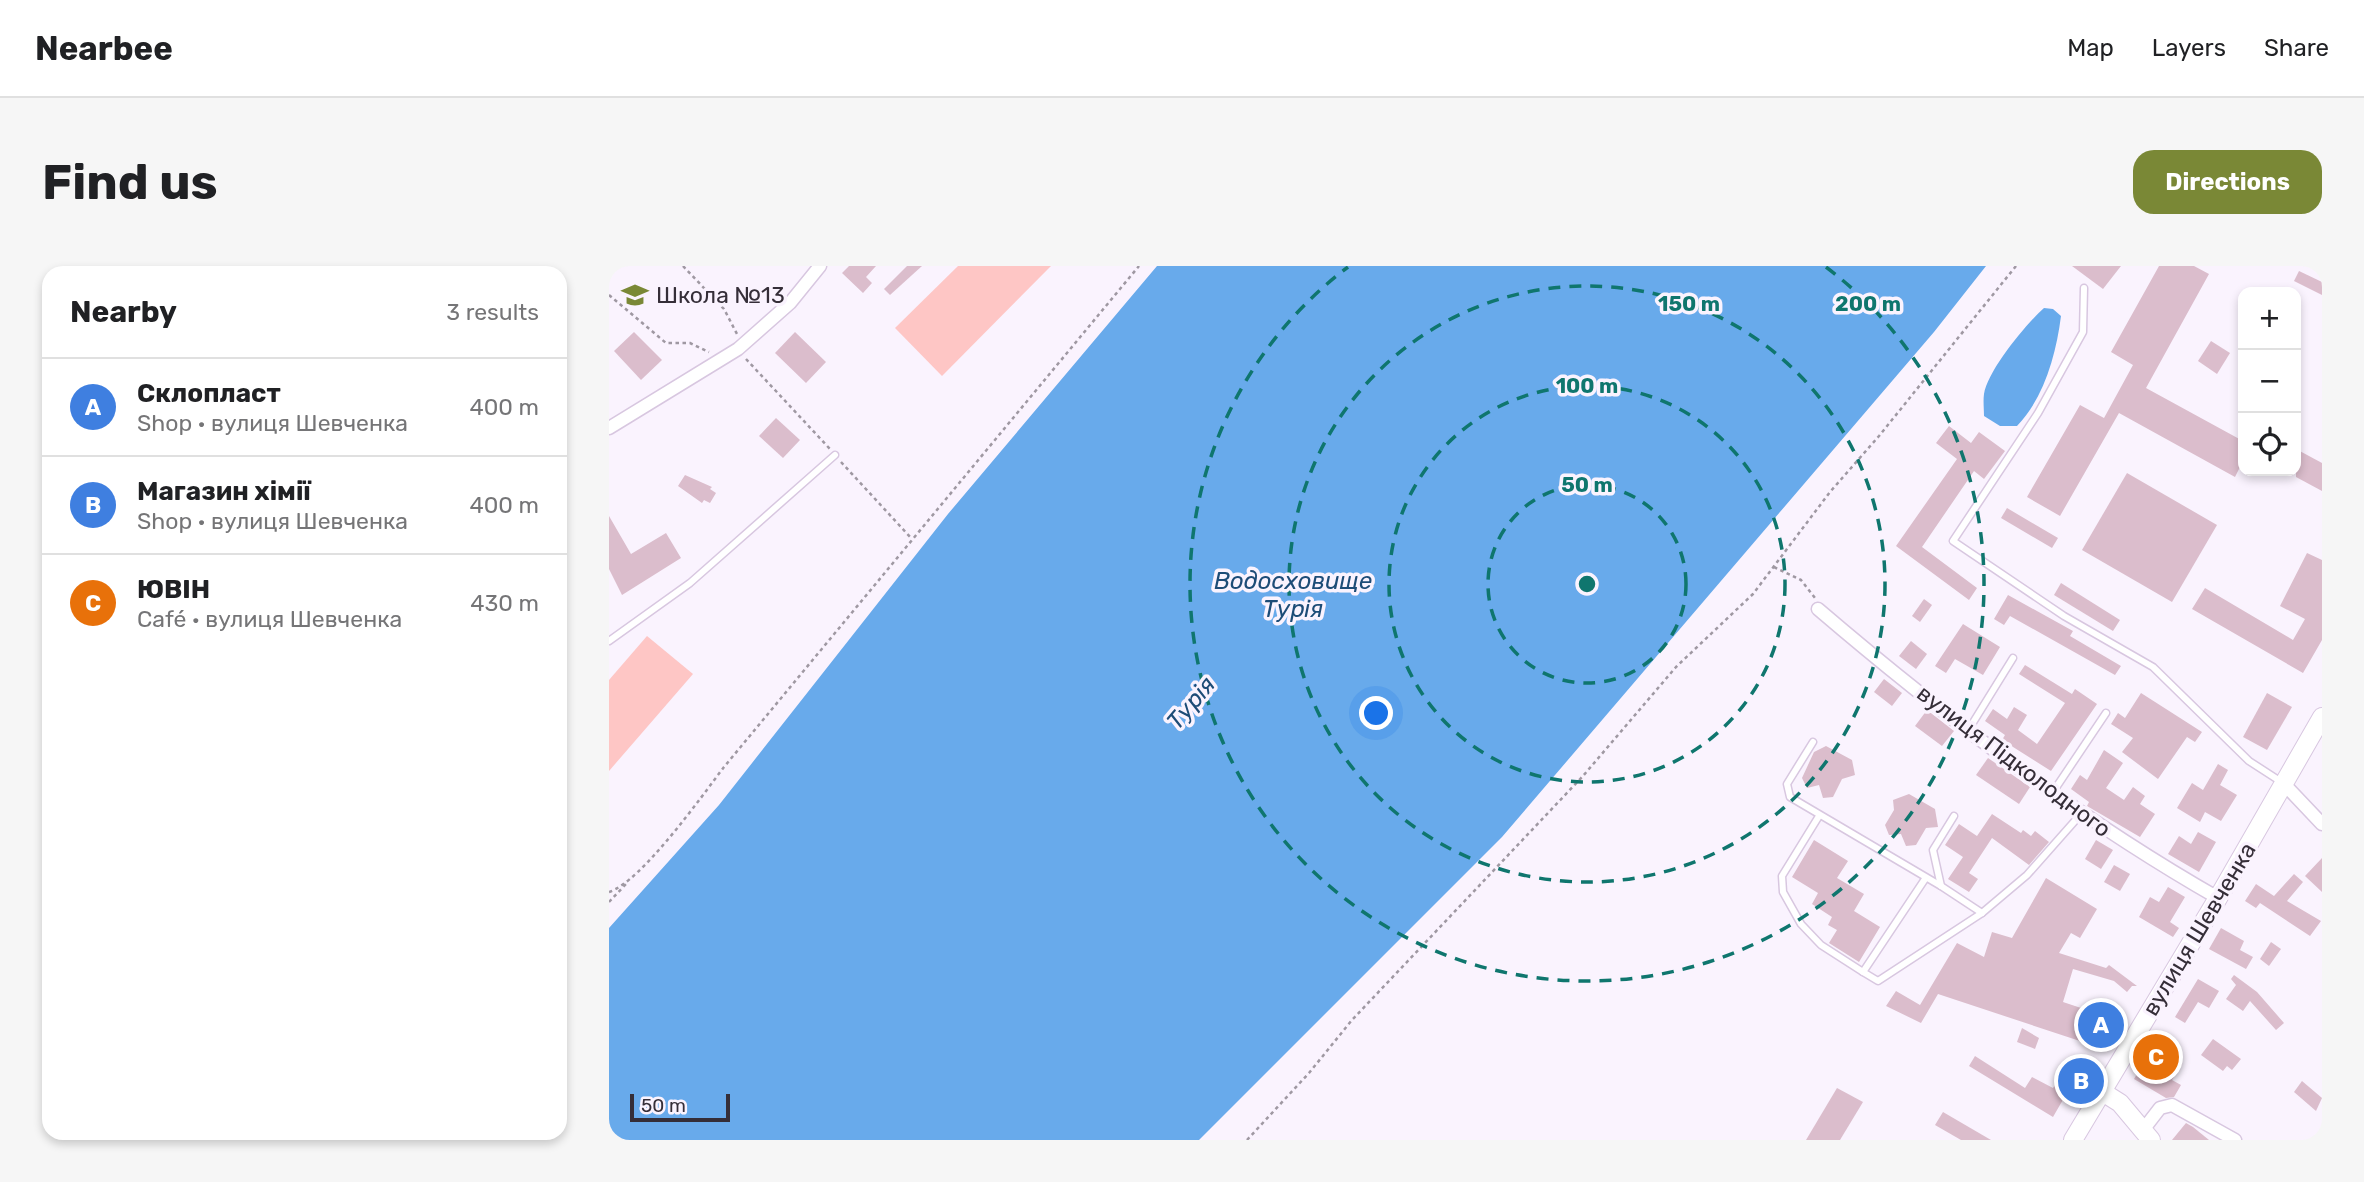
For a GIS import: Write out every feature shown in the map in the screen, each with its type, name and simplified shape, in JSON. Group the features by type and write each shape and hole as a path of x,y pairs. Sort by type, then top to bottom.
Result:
{"street":[{"path":"609,428 738,349 790,303 820,266"},
{"name":"вулиця Підколодного","path":"1818,609 2081,814 2143,855 2218,898"},
{"name":"вулиця Шевченка","path":"2073,1140 2218,898 2322,717"},
{"path":"2284,784 2322,824"},
{"path":"2101,1091 2120,1103 2147,1135 2160,1108 2172,1105 2235,1140"}],"lane":[{"path":"2084,288 2083,332 2038,413 1953,541 2064,616 2153,667 2249,761 2284,784"},
{"path":"609,642 690,583 835,454"},
{"path":"1969,729 2013,658"},
{"path":"2053,792 2106,713"},
{"path":"1813,742 1787,784 1790,797 1982,913"},
{"path":"1819,816 1781,876 1783,892 1801,924 1821,945 1878,981 1982,913 2027,875 2081,814"},
{"path":"1941,886 1933,850 1954,816"},
{"path":"1863,972 1926,879"}],"path":[{"path":"683,266 724,309 736,329 738,349 912,539"},
{"path":"609,902 673,834 912,539 1139,266"},
{"path":"1247,1140 1309,1073 1352,1020 1583,776 1676,667 1753,594 1830,492 1879,436 2016,266"},
{"path":"609,295 666,343 690,343 722,359"},
{"path":"1774,567 1801,580 1814,595 1818,609"},
{"path":"609,892 628,882"}],"shaded area":[{"path":"958,266 1051,266 942,376 895,328"},
{"path":"647,636 693,674 609,771 609,680"}],"water":[{"name":"Водосховище Турія","path":"1157,266 1986,266 1934,332 1502,837 1199,1140 609,1140 609,928 719,805 948,514"},
{"path":"2044,308 2053,309 2061,316 2047,375 2035,402 2017,426 2000,426 1984,416 1987,384 2009,348"}],"building":[{"path":"849,266 876,266 866,277 872,283 863,293 842,273"},
{"path":"907,266 922,266 890,295 884,289"},
{"path":"2072,266 2121,266 2103,289"},
{"path":"2159,266 2194,266 2209,274 2146,388 2238,438 2238,471 2235,477 2119,413 2060,516 2027,497 2080,405 2104,418 2133,365 2111,352"},
{"path":"2299,271 2322,282 2322,295 2294,281"},
{"path":"634,332 662,360 641,380 614,351"},
{"path":"795,332 826,362 806,383 775,353"},
{"path":"2211,341 2230,353 2217,374 2198,361"},
{"path":"776,418 800,440 783,458 759,436"},
{"path":"1949,426 1971,443 1979,432 2005,451 1984,479 1974,471 1922,547 1977,588 1969,600 1896,546 1957,459 1936,443"},
{"path":"2301,452 2322,463 2322,491 2296,477 2301,476"},
{"path":"2127,473 2217,525 2172,602 2082,550"},
{"path":"685,475 712,487 710,489 716,493 710,503 704,500 702,503 678,486"},
{"path":"2007,508 2058,538 2052,548 2001,518"},
{"path":"609,516 631,554 666,533 681,558 622,595 609,569"},
{"path":"2307,553 2322,560 2322,640 2303,673 2192,609 2205,588 2293,640 2305,619 2280,606"},
{"path":"2061,583 2120,620 2113,631 2054,595"},
{"path":"2008,595 2073,631 2070,636 2121,666 2115,675 2010,616 2004,625 1994,619"},
{"path":"1924,599 1932,605 1920,622 1912,616"},
{"path":"1963,624 2000,647 1983,675 1955,659 1946,673 1935,666"},
{"path":"1911,641 1927,654 1916,669 1899,656"},
{"path":"2025,665 2072,694 2075,689 2097,704 2051,771 2002,740 2005,735 1985,721 1993,709 2007,719 2014,707 2027,715 2018,730 2037,744 2065,703 2019,674"},
{"path":"1884,679 1902,693 1892,706 1874,692"},
{"path":"2141,693 2202,732 2195,742 2187,737 2158,779 2122,752 2133,738 2111,724 2118,713 2125,718"},
{"path":"2267,693 2292,707 2267,750 2243,737"},
{"path":"1927,710 1954,731 1942,746 1915,726"},
{"path":"1826,746 1852,760 1855,775 1842,779 1833,797 1823,798 1819,785 1807,788 1802,778 1814,752"},
{"path":"2104,750 2123,763 2106,788 2124,800 2133,787 2145,796 2140,804 2155,814 2140,837 2087,806 2089,802 2071,789 2080,775 2087,780"},
{"path":"1988,758 2030,787 2019,804 1976,775"},
{"path":"2218,764 2228,770 2220,785 2237,795 2221,821 2205,812 2200,822 2177,808 2192,783 2203,790"},
{"path":"1909,794 1935,809 1938,827 1926,828 1916,845 1906,846 1901,834 1889,835 1885,825 1894,810 1893,800"},
{"path":"1992,814 2021,833 2023,830 2031,836 2035,831 2049,842 2029,865 1992,838 1969,873 1978,879 1969,892 1948,879 1963,857 1945,845 1959,824 1977,836"},
{"path":"2198,832 2216,842 2199,872 2168,854 2179,836 2191,844"},
{"path":"1814,840 1848,861 1837,878 1864,894 1854,911 1880,927 1859,962 1829,943 1837,930 1828,925 1832,917 1812,904 1818,893 1792,877"},
{"path":"2096,840 2113,850 2101,869 2085,859"},
{"path":"2322,858 2322,892 2305,876"},
{"path":"2114,865 2130,874 2120,891 2104,882"},
{"path":"2294,874 2303,882 2287,901 2321,921 2310,936 2260,903 2256,908 2245,901 2256,884 2274,896"},
{"path":"2046,878 2097,909 2080,938 2071,933 2059,953 2106,968 2109,965 2137,986 2132,986 2127,992 2114,981 2073,969 2063,1002 2099,1014 2089,1044 1938,994 1921,1023 1886,1006 1896,991 1920,1005 1957,943 1984,957 1992,932 2012,938"},
{"path":"2168,887 2185,897 2170,922 2179,928 2173,937 2139,917 2150,897 2159,902"},
{"path":"2221,928 2244,941 2240,950 2253,957 2246,969 2209,949"},
{"path":"2271,942 2281,949 2269,966 2260,959"},
{"path":"2234,975 2257,992 2284,1023 2276,1030 2250,1001 2243,1011 2226,999 2236,985 2231,979"},
{"path":"2198,979 2219,991 2209,1008 2198,1002 2185,1023 2175,1017"},
{"path":"2022,1028 2039,1038 2035,1049 2017,1042"},
{"path":"2213,1039 2241,1059 2232,1070 2227,1066 2223,1071 2201,1055"},
{"path":"2153,1047 2182,1064 2172,1080 2181,1085 2174,1097 2166,1098 2134,1079"},
{"path":"1975,1056 2025,1088 2032,1077 2053,1088 2072,1058 2082,1064 2076,1073 2086,1079 2080,1089 2072,1084 2053,1117 1969,1066"},
{"path":"2302,1081 2322,1098 2316,1111 2294,1092"},
{"path":"1837,1088 1863,1102 1840,1140 1806,1140"},
{"path":"1943,1112 1991,1140 1961,1140 1935,1125"},
{"path":"2186,1123 2193,1127 2209,1140 2172,1140"}],"place":[{"name":"Школа №13","path":"635,295"},
{"name":"Склопласт","path":"2101,1025"},
{"name":"ЮВІН","path":"2156,1057"},
{"name":"Магазин хімії","path":"2081,1081"}],"water label":[{"name":"Турія","path":"1191,703"}]}
